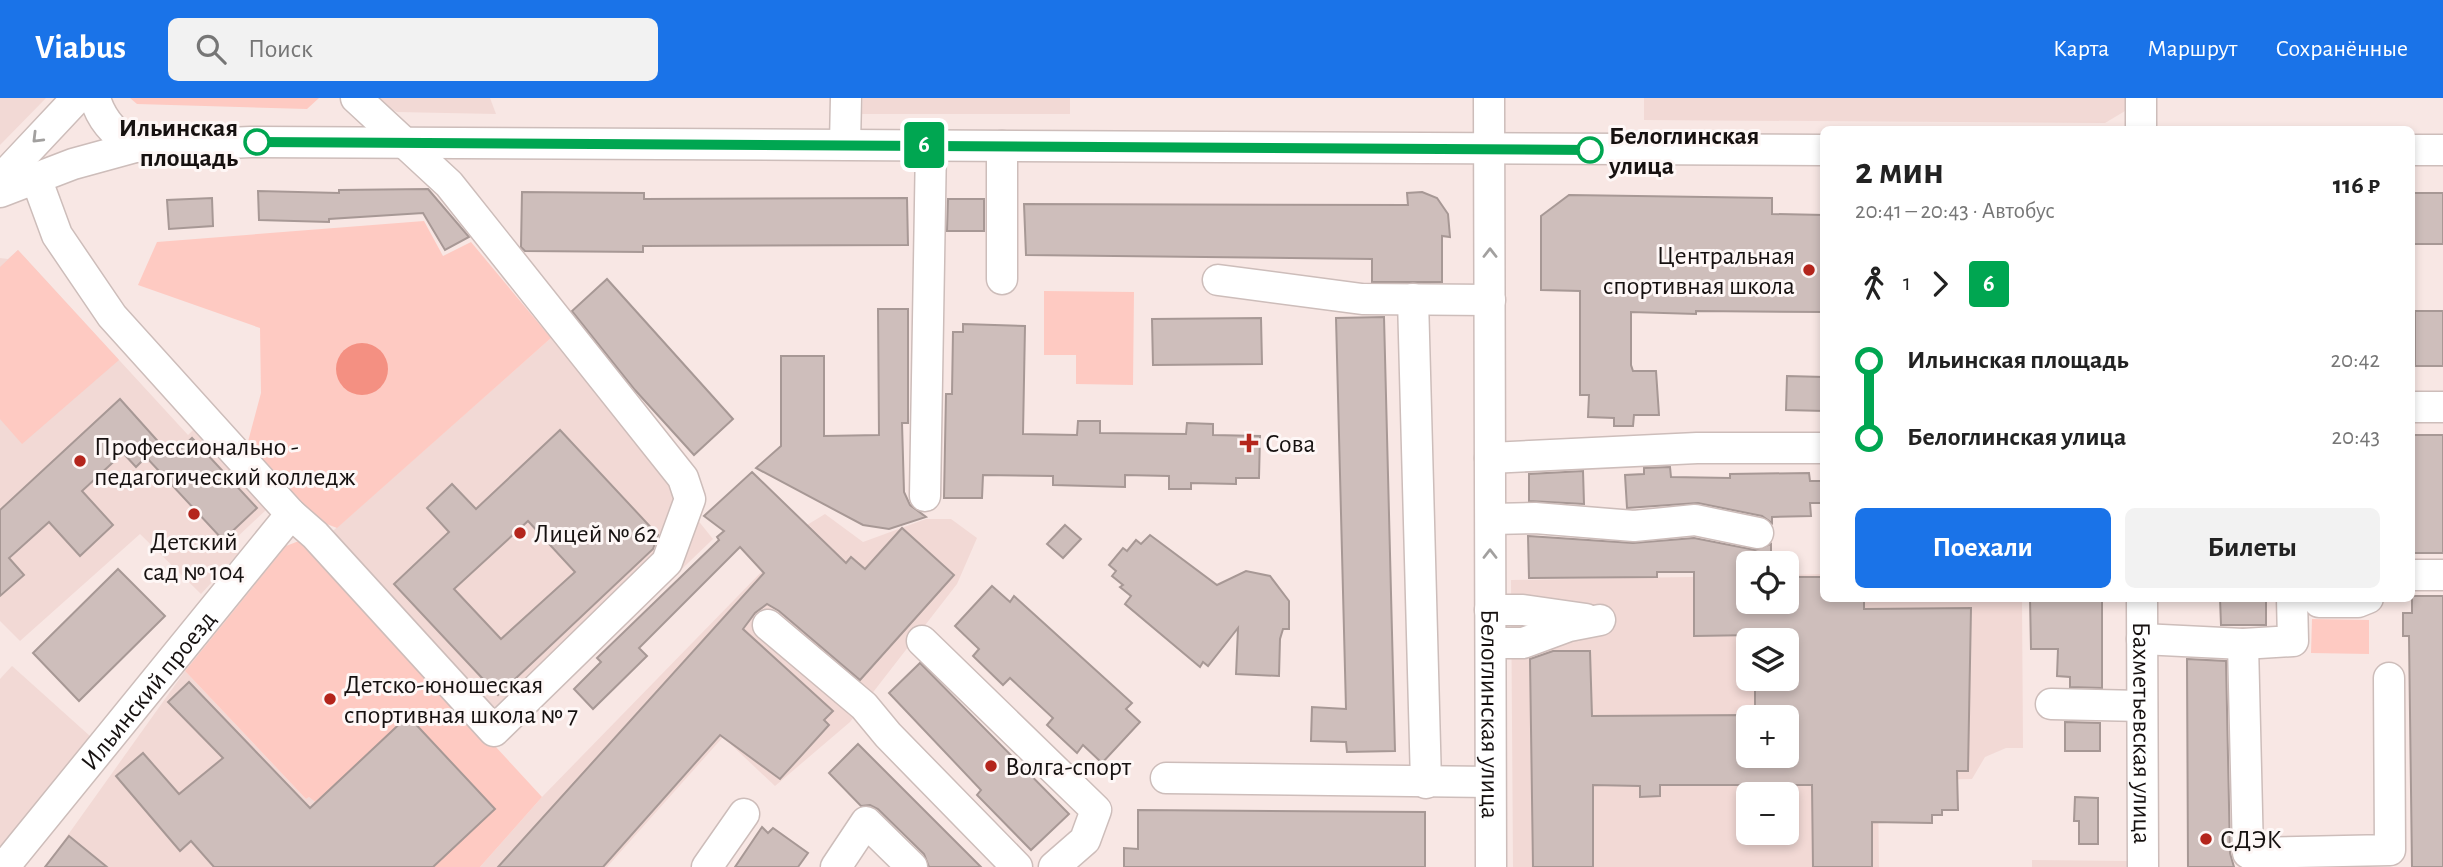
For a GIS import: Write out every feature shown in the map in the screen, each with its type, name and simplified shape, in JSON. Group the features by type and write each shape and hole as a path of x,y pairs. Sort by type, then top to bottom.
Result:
{"street":[{"path":"0,180 76,98"},
{"path":"95,98 99,113 120,138 135,147"},
{"path":"36,178 57,235 113,316 291,514 315,535 494,731 667,562 690,499 683,478 449,184 356,98"},
{"path":"845,144 846,98"},
{"name":"Белоглинская улица","path":"1489,98 1490,867"},
{"path":"2141,98 2141,126"},
{"path":"0,192 135,147 251,142 1820,150"},
{"path":"925,496 931,145"},
{"path":"1002,146 1002,279"},
{"path":"2415,150 2443,150"},
{"path":"1218,280 1363,299 1490,300"},
{"path":"1413,299 1426,783"},
{"path":"2415,407 2443,407"},
{"path":"1490,458 1698,448 1820,448"},
{"name":"Ильинский проезд","path":"4,867 291,514"},
{"path":"1491,519 1535,519 1634,526 1695,520 1758,533"},
{"path":"2415,575 2443,575"},
{"name":"Бахметьевская улица","path":"2142,602 2143,867"},
{"path":"2142,639 2243,644 2293,641 2304,602"},
{"path":"1490,610 1523,610 1569,619 1600,620 1569,626 1523,643 1491,643"},
{"path":"768,625 864,706 888,735 1017,867"},
{"path":"922,640 1096,810 1085,840 1054,867"},
{"path":"2243,644 2248,853 2335,860 2390,850 2389,678"},
{"path":"2051,704 2142,706"},
{"path":"1166,778 1490,782"},
{"path":"707,867 744,814"},
{"path":"836,867 866,822 912,867"}],"shaded area":[{"path":"0,98 46,98 0,145"},
{"path":"130,98 319,98 307,109 137,104"},
{"path":"372,98 490,98 496,114 397,112"},
{"path":"863,98 1070,98 1070,114 862,114"},
{"path":"1644,98 2127,98 2125,111 2105,123 1644,120"},
{"path":"424,221 443,256 471,242 551,338 337,528 306,516 246,449 261,393 260,328 138,285 157,242"},
{"name":"Профессионально - педагогический колледж","path":"18,250 188,435 193,430 267,509 234,540 238,554 201,594 140,534 20,641 0,621 0,258 8,259"},
{"path":"18,250 119,360 22,444 0,419 0,267"},
{"path":"1044,291 1134,292 1133,385 1076,384 1076,355 1044,355"},
{"name":"Лицей № 62","path":"551,338 713,539 509,735 326,537"},
{"path":"362,343 372,345 380,351 386,359 386,379 380,387 372,393 362,395 352,393 344,387 338,379 336,369 338,359 344,351 352,345"},
{"path":"825,514 863,542 926,519 951,519 977,538 957,584 850,722 775,786 723,737 607,867 480,867 542,797 807,525"},
{"name":"Детско-юношеская спортивная школа № 7","path":"304,539 542,797 480,867 393,867 325,793 315,802 309,797 306,799 185,671 286,546"},
{"path":"1820,574 1820,602 2022,602 2023,748 2006,748 1985,757 1972,779 1878,781 1879,867 1513,867 1511,580 1736,576 1736,614 1799,614 1799,575"},
{"path":"2312,619 2369,620 2369,654 2311,653"},
{"path":"12,666 91,737 0,858 0,679"},
{"path":"185,671 306,799 309,797 315,802 378,867 45,867"},
{"path":"2032,860 2127,861 2127,867 2032,867"}],"building":[{"path":"428,189 469,237 445,250 423,213 329,219 329,222 259,220 258,191 339,193 339,190"},
{"path":"522,192 644,193 644,199 907,198 908,245 643,246 643,252 525,251 521,247"},
{"path":"1422,192 1437,198 1448,214 1450,237 1442,236 1442,282 1372,282 1372,259 1026,255 1024,204 1408,205 1407,193"},
{"path":"2415,193 2443,193 2443,244 2415,244"},
{"path":"1569,195 1772,198 1772,214 1820,215 1820,312 1631,312 1631,365 1633,371 1656,371 1659,415 1634,415 1633,426 1614,426 1614,418 1588,417 1589,395 1580,395 1580,291 1541,290 1541,216"},
{"path":"212,198 213,226 169,229 167,200"},
{"path":"948,199 984,199 984,231 947,231"},
{"path":"607,279 733,419 694,455 635,390 572,311"},
{"path":"878,309 908,309 908,423 902,423 904,492 910,505 926,517 889,529 863,525 756,468 781,446 781,356 824,356 824,436 879,435"},
{"path":"2415,311 2443,311 2443,366 2415,366"},
{"path":"1384,317 1395,751 1347,752 1346,742 1311,741 1312,707 1346,709 1336,318"},
{"path":"1261,318 1262,364 1153,365 1152,319"},
{"path":"963,324 1025,326 1023,434 1077,435 1078,421 1100,421 1100,433 1186,434 1187,423 1213,424 1213,435 1260,436 1259,478 1236,478 1236,484 1191,483 1191,489 1169,489 1169,476 1125,475 1125,487 1053,485 1053,476 983,475 982,498 944,498 946,394 952,394 953,332 963,332"},
{"path":"1787,376 1820,377 1820,411 1786,410"},
{"path":"120,399 172,457 192,438 257,508 223,540 146,457 136,467 123,453 82,491 113,525 80,556 49,522 9,558 24,575 0,596 0,510"},
{"path":"560,430 658,535 653,549 498,695 394,584 449,532 427,508 452,484 476,509","holes":["528,521 575,572 501,639 454,589"]},
{"path":"2415,435 2443,435 2443,553 2415,553"},
{"path":"1670,467 1671,477 1730,478 1730,474 1809,473 1810,481 1820,481 1820,503 1810,503 1811,516 1772,517 1772,523 1762,516 1698,503 1627,508 1625,475 1644,474 1644,468"},
{"path":"1583,471 1584,504 1529,501 1529,474"},
{"path":"752,472 846,563 851,557 865,569 902,528 954,575 860,680 779,611 767,604 755,613 743,629 833,711 824,720 829,725 780,779 720,735 603,867 498,867 764,573 740,547 639,648 647,656 593,709 574,689 601,662 597,658 719,540 717,537 724,531 704,516"},
{"path":"1065,525 1081,539 1063,558 1047,544"},
{"path":"1150,535 1217,585 1246,571 1270,576 1289,601 1289,629 1283,629 1280,639 1279,676 1236,674 1238,628 1208,666 1203,662 1200,667 1125,604 1131,596 1112,576 1116,571 1109,565 1123,548 1127,551 1136,540 1141,544"},
{"path":"1528,536 1633,543 1694,538 1755,550 1771,544 1771,551 1736,551 1736,614 1799,614 1799,577 1820,577 1820,602 1864,602 1864,609 1971,608 1968,771 1957,771 1958,810 1942,810 1942,815 1932,815 1932,823 1872,822 1872,867 1813,867 1812,785 1799,785 1799,782 1736,782 1736,785 1660,785 1660,796 1640,797 1640,786 1593,785 1593,867 1533,867 1530,659 1553,651 1590,651 1592,716 1736,715 1736,768 1799,768 1799,705 1755,705 1755,691 1799,691 1799,628 1736,628 1736,635 1694,636 1694,572 1657,572 1657,577 1529,578"},
{"path":"118,569 165,616 79,701 33,653"},
{"path":"992,586 1010,602 1014,596 1132,703 1126,709 1140,722 1102,763 1083,745 1077,753 1047,725 1053,718 1010,678 1003,685 973,656 979,649 955,626"},
{"path":"2415,596 2443,596 2443,867 2412,867 2409,636 2403,636 2403,613 2412,613"},
{"path":"2030,602 2102,602 2102,688 2070,687 2070,677 2057,676 2058,649 2031,649"},
{"path":"2220,602 2266,602 2266,625 2221,625"},
{"path":"2187,659 2226,661 2230,853 2234,867 2188,867"},
{"name":"Волга-спорт","path":"920,663 1069,814 1031,850 977,795 981,790 889,693"},
{"path":"189,682 310,808 408,716 495,809 433,867 214,867 191,841 180,851 116,776 143,753 179,794 223,758 168,702"},
{"path":"2065,722 2100,723 2100,751 2065,751"},
{"path":"858,744 981,867 929,867 924,854 878,809 870,805 861,806 829,773"},
{"path":"2075,797 2098,798 2098,844 2079,844 2079,821 2074,821"},
{"path":"1138,810 1425,812 1425,867 1124,867 1124,848 1138,849"},
{"path":"762,827 768,833 773,828 808,853 798,867 735,867"},
{"path":"69,836 107,867 45,867"}],"bus line":[{"name":"6","path":"257,142 1590,150"}],"place":[{"name":"Ильинская площадь","path":"257,142"},
{"name":"Белоглинская улица","path":"1590,150"},
{"name":"Центральная спортивная школа","path":"1809,270"},
{"name":"Сова","path":"1249,443"},
{"name":"Профессионально - педагогический колледж","path":"80,461"},
{"name":"Детский сад № 104","path":"194,514"},
{"name":"Лицей № 62","path":"520,533"},
{"name":"Детско-юношеская спортивная школа № 7","path":"330,699"},
{"name":"Волга-спорт","path":"991,766"},
{"name":"СДЭК","path":"2206,839"}]}
